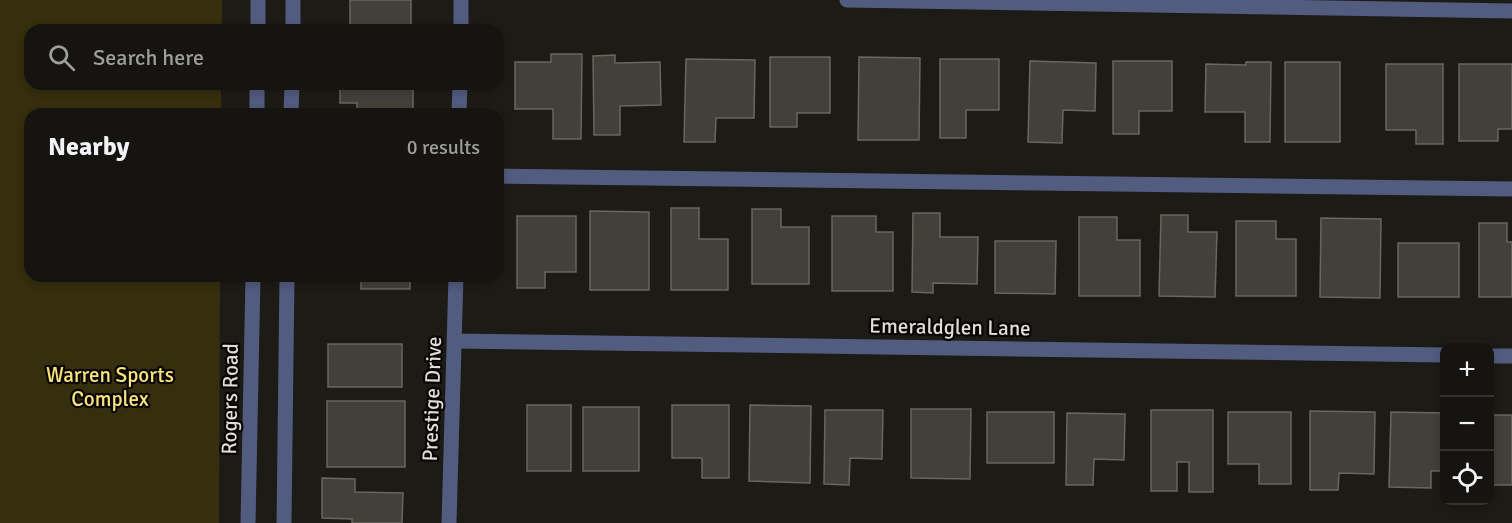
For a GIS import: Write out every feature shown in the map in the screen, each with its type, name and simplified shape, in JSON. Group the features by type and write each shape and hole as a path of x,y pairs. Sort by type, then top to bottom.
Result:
{"street":[{"path":"258,0 258,24"},
{"path":"293,0 293,24"},
{"path":"461,0 461,24"},
{"path":"847,0 1512,11"},
{"path":"256,108 257,90"},
{"path":"291,108 292,90"},
{"path":"459,108 460,90"},
{"path":"504,176 1512,189"},
{"name":"Rogers Road","path":"248,523 253,282"},
{"path":"284,523 287,282"},
{"name":"Prestige Drive","path":"449,523 456,282"},
{"name":"Emeraldglen Lane","path":"455,340 1440,355"},
{"path":"1494,356 1512,356"}],"green space":[{"name":"Warren Sports Complex","path":"0,0 222,0 222,24 24,24 24,90 221,90 221,108 24,108 24,282 220,282 219,523 0,523"}],"building":[{"path":"350,0 411,0 411,24 350,24"},
{"path":"551,54 582,54 581,139 553,139 553,109 515,109 515,62 551,62"},
{"path":"615,55 615,63 660,62 661,105 620,106 620,135 594,135 593,56"},
{"path":"770,57 830,57 830,113 797,113 797,127 770,127"},
{"path":"859,57 920,58 919,140 858,140"},
{"path":"686,59 755,60 754,118 716,118 715,142 684,142"},
{"path":"940,59 999,59 999,110 966,110 966,138 940,138"},
{"path":"1030,61 1096,63 1095,111 1063,110 1062,143 1028,142"},
{"path":"1113,61 1172,61 1172,111 1139,111 1139,134 1113,134"},
{"path":"1246,62 1271,62 1270,142 1245,142 1245,112 1205,112 1206,64 1246,65"},
{"path":"1285,62 1340,62 1340,142 1285,142"},
{"path":"1386,64 1443,64 1443,144 1416,144 1416,130 1386,130"},
{"path":"1459,64 1512,64 1512,129 1498,129 1498,141 1459,141"},
{"path":"340,90 413,90 413,108 357,108 357,103 340,103"},
{"path":"671,208 699,208 699,239 728,239 728,290 671,290"},
{"path":"752,209 781,209 781,227 809,227 809,284 752,284"},
{"path":"590,211 649,212 649,290 590,290"},
{"path":"913,213 940,213 940,237 978,237 977,284 933,283 933,293 912,292"},
{"path":"1161,215 1188,215 1188,232 1217,232 1215,297 1159,296"},
{"path":"517,216 576,216 576,272 545,272 545,288 517,288"},
{"path":"832,216 876,216 876,232 893,232 893,291 832,291"},
{"path":"1079,217 1117,217 1117,240 1140,240 1140,296 1079,296"},
{"path":"1321,218 1381,219 1380,298 1320,297"},
{"path":"1236,221 1276,221 1276,239 1296,239 1296,296 1236,296"},
{"path":"1479,223 1507,223 1507,242 1512,242 1512,297 1479,297"},
{"path":"995,241 1056,241 1055,294 995,293"},
{"path":"1398,243 1459,243 1459,297 1398,297"},
{"path":"361,282 410,282 410,289 361,289"},
{"path":"328,344 402,344 402,387 328,387"},
{"path":"327,401 405,401 405,467 327,467"},
{"path":"527,405 571,405 571,471 527,471"},
{"path":"672,405 729,405 729,478 702,478 702,458 672,458"},
{"path":"750,405 811,406 810,483 749,481"},
{"path":"583,407 639,407 639,471 583,471"},
{"path":"911,409 971,409 970,479 911,478"},
{"path":"825,410 883,410 882,459 850,458 849,485 824,484"},
{"path":"1151,410 1213,410 1213,492 1189,492 1189,462 1177,462 1177,491 1151,491"},
{"path":"1310,411 1375,412 1374,474 1339,473 1338,490 1310,490"},
{"path":"987,412 1054,412 1054,463 987,463"},
{"path":"1228,412 1291,412 1291,484 1259,484 1259,464 1228,464"},
{"path":"1391,412 1440,413 1440,471 1431,471 1431,488 1389,487"},
{"path":"1067,413 1125,414 1124,460 1094,459 1093,485 1066,485"},
{"path":"1494,415 1512,415 1512,485 1494,485"},
{"path":"322,478 355,479 355,492 403,493 402,523 352,523 352,519 322,518"}]}
